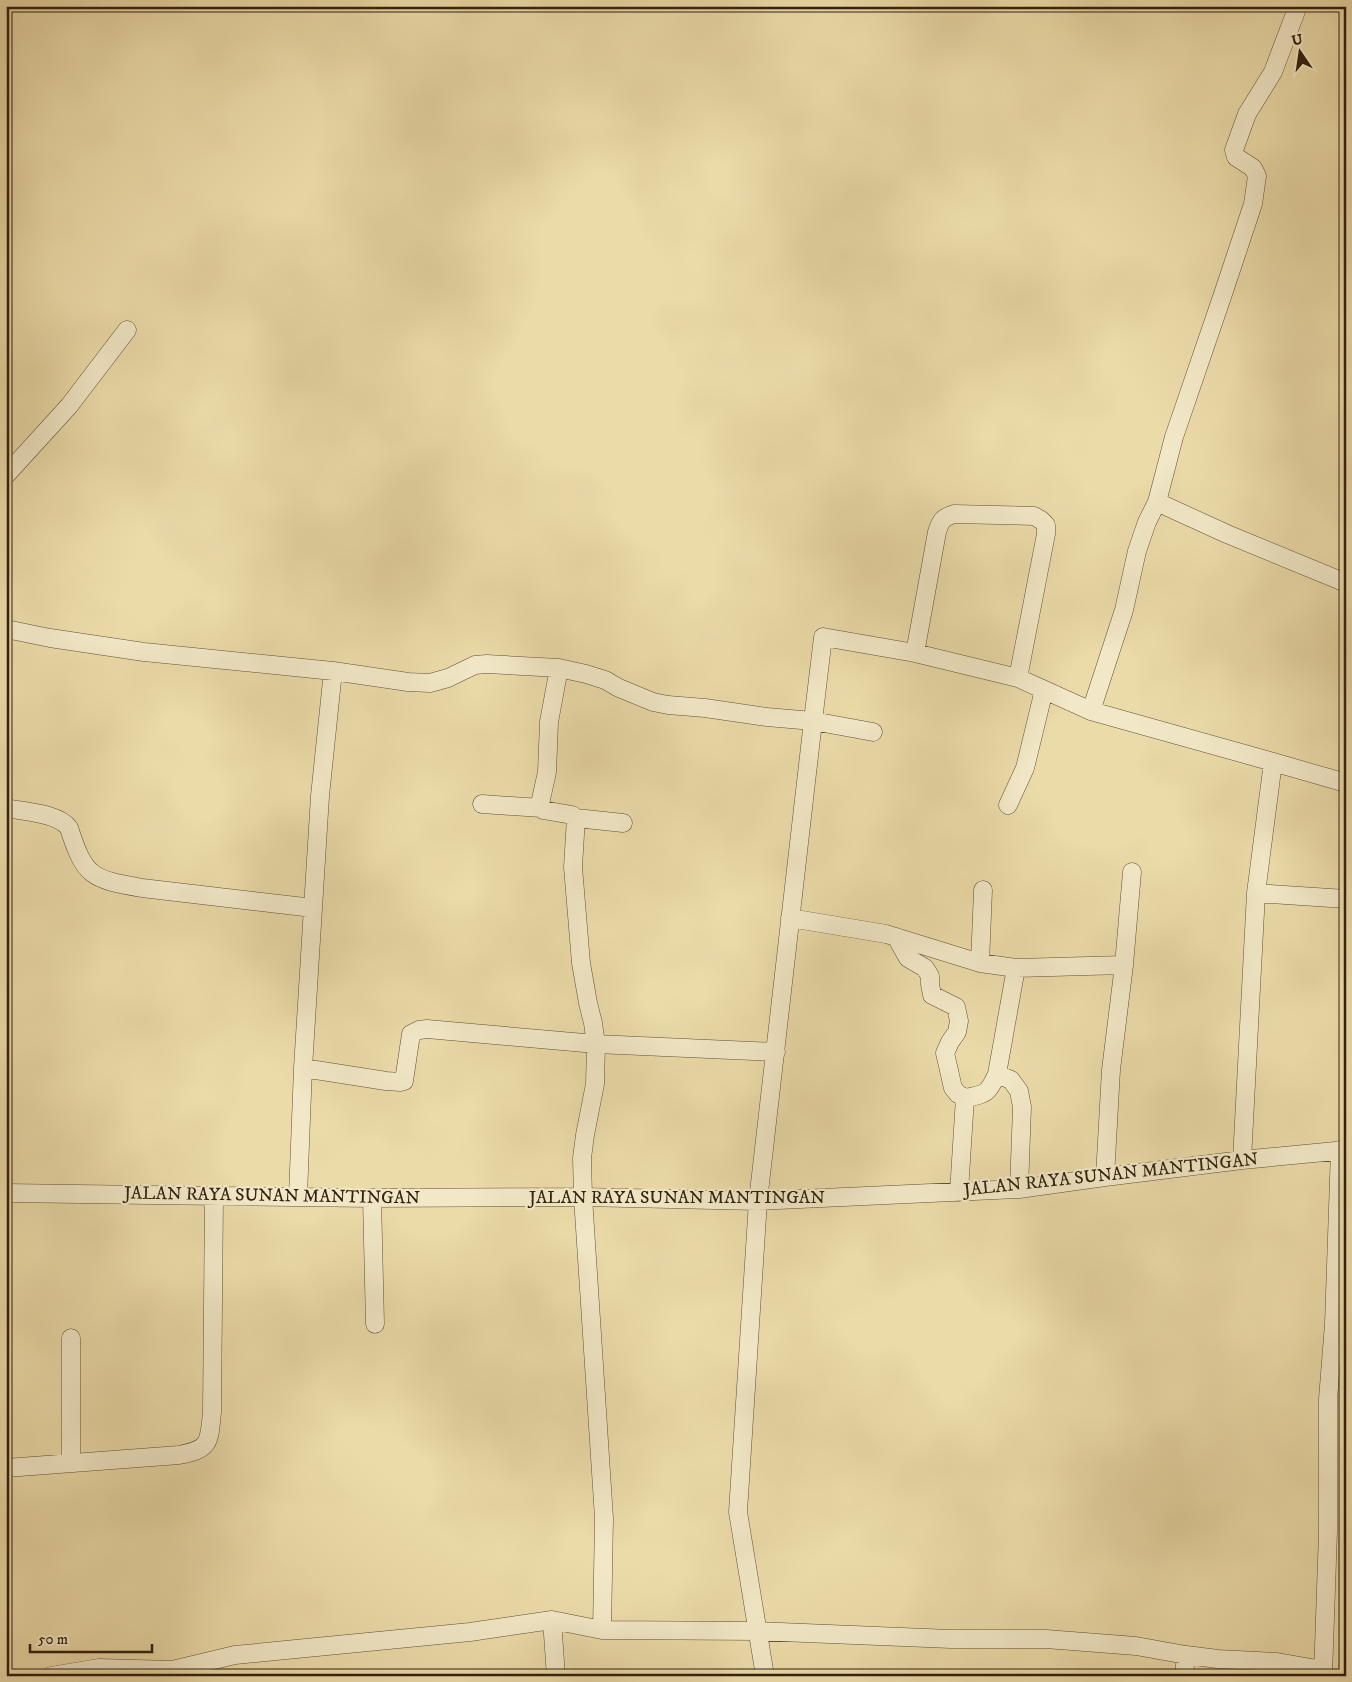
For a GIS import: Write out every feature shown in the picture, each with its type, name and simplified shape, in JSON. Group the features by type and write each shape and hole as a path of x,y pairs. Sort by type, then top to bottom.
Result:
{"street":[{"path":"1091,711 1124,610 1137,551 1147,522 1157,502 1174,437 1253,204 1257,176 1253,168 1236,156 1234,150 1247,114 1273,72 1298,6"},
{"path":"6,475 69,406 127,330"},
{"path":"1157,502 1227,534 1346,583"},
{"path":"915,653 940,520 954,514 1034,516 1046,525 1046,534 1018,678"},
{"path":"6,629 50,638 144,652 333,671 408,682 430,683 448,678 475,666 487,664 558,668 605,680 653,702 813,722 873,732"},
{"path":"765,1676 738,1512 758,1201 823,637 915,653 1018,678 1091,711 1346,783"},
{"path":"541,808 540,800 547,772 549,722 558,668"},
{"path":"298,1196 302,1068 320,796 333,671"},
{"path":"1008,805 1025,768 1044,690"},
{"path":"1242,1160 1256,893 1273,762"},
{"path":"482,804 541,808 548,812 575,816 576,818 623,823"},
{"path":"6,808 51,816 66,823 70,828 84,866 91,874 114,883 313,908"},
{"path":"576,818 573,866 581,963 588,1003 594,1023 596,1044 595,1084 582,1158 604,1518 602,1630"},
{"path":"1105,1177 1112,1070 1132,872"},
{"path":"980,964 983,890"},
{"path":"1256,893 1346,899"},
{"path":"790,918 896,937 980,964 1016,968 1124,966"},
{"path":"896,937 908,958 925,968 930,976 932,994 956,1007 959,1021 957,1032 945,1053 953,1088 965,1098 984,1095 992,1086 998,1074 1016,968"},
{"path":"302,1068 386,1081 404,1081 411,1034 419,1030 428,1029 596,1044 776,1052"},
{"path":"998,1074 1011,1080 1019,1091 1022,1107 1019,1189"},
{"path":"959,1192 965,1098"},
{"path":"51,1676 98,1668 172,1670 235,1655 470,1632 552,1620 602,1630 758,1631 951,1639 1046,1639 1136,1646 1218,1659 1277,1662 1323,1673 1328,1531 1328,1398 1334,1324 1343,1150"},
{"name":"JALAN RAYA SUNAN MANTINGAN","path":"6,1193 372,1198 583,1197 758,1201 1019,1189 1242,1160 1343,1150"},
{"path":"6,1468 179,1455 198,1451 202,1448 208,1439 212,1412 214,1196"},
{"path":"372,1198 374,1324"},
{"path":"71,1338 71,1463"},
{"path":"552,1620 556,1676"},
{"path":"1184,1676 1186,1655"}]}
